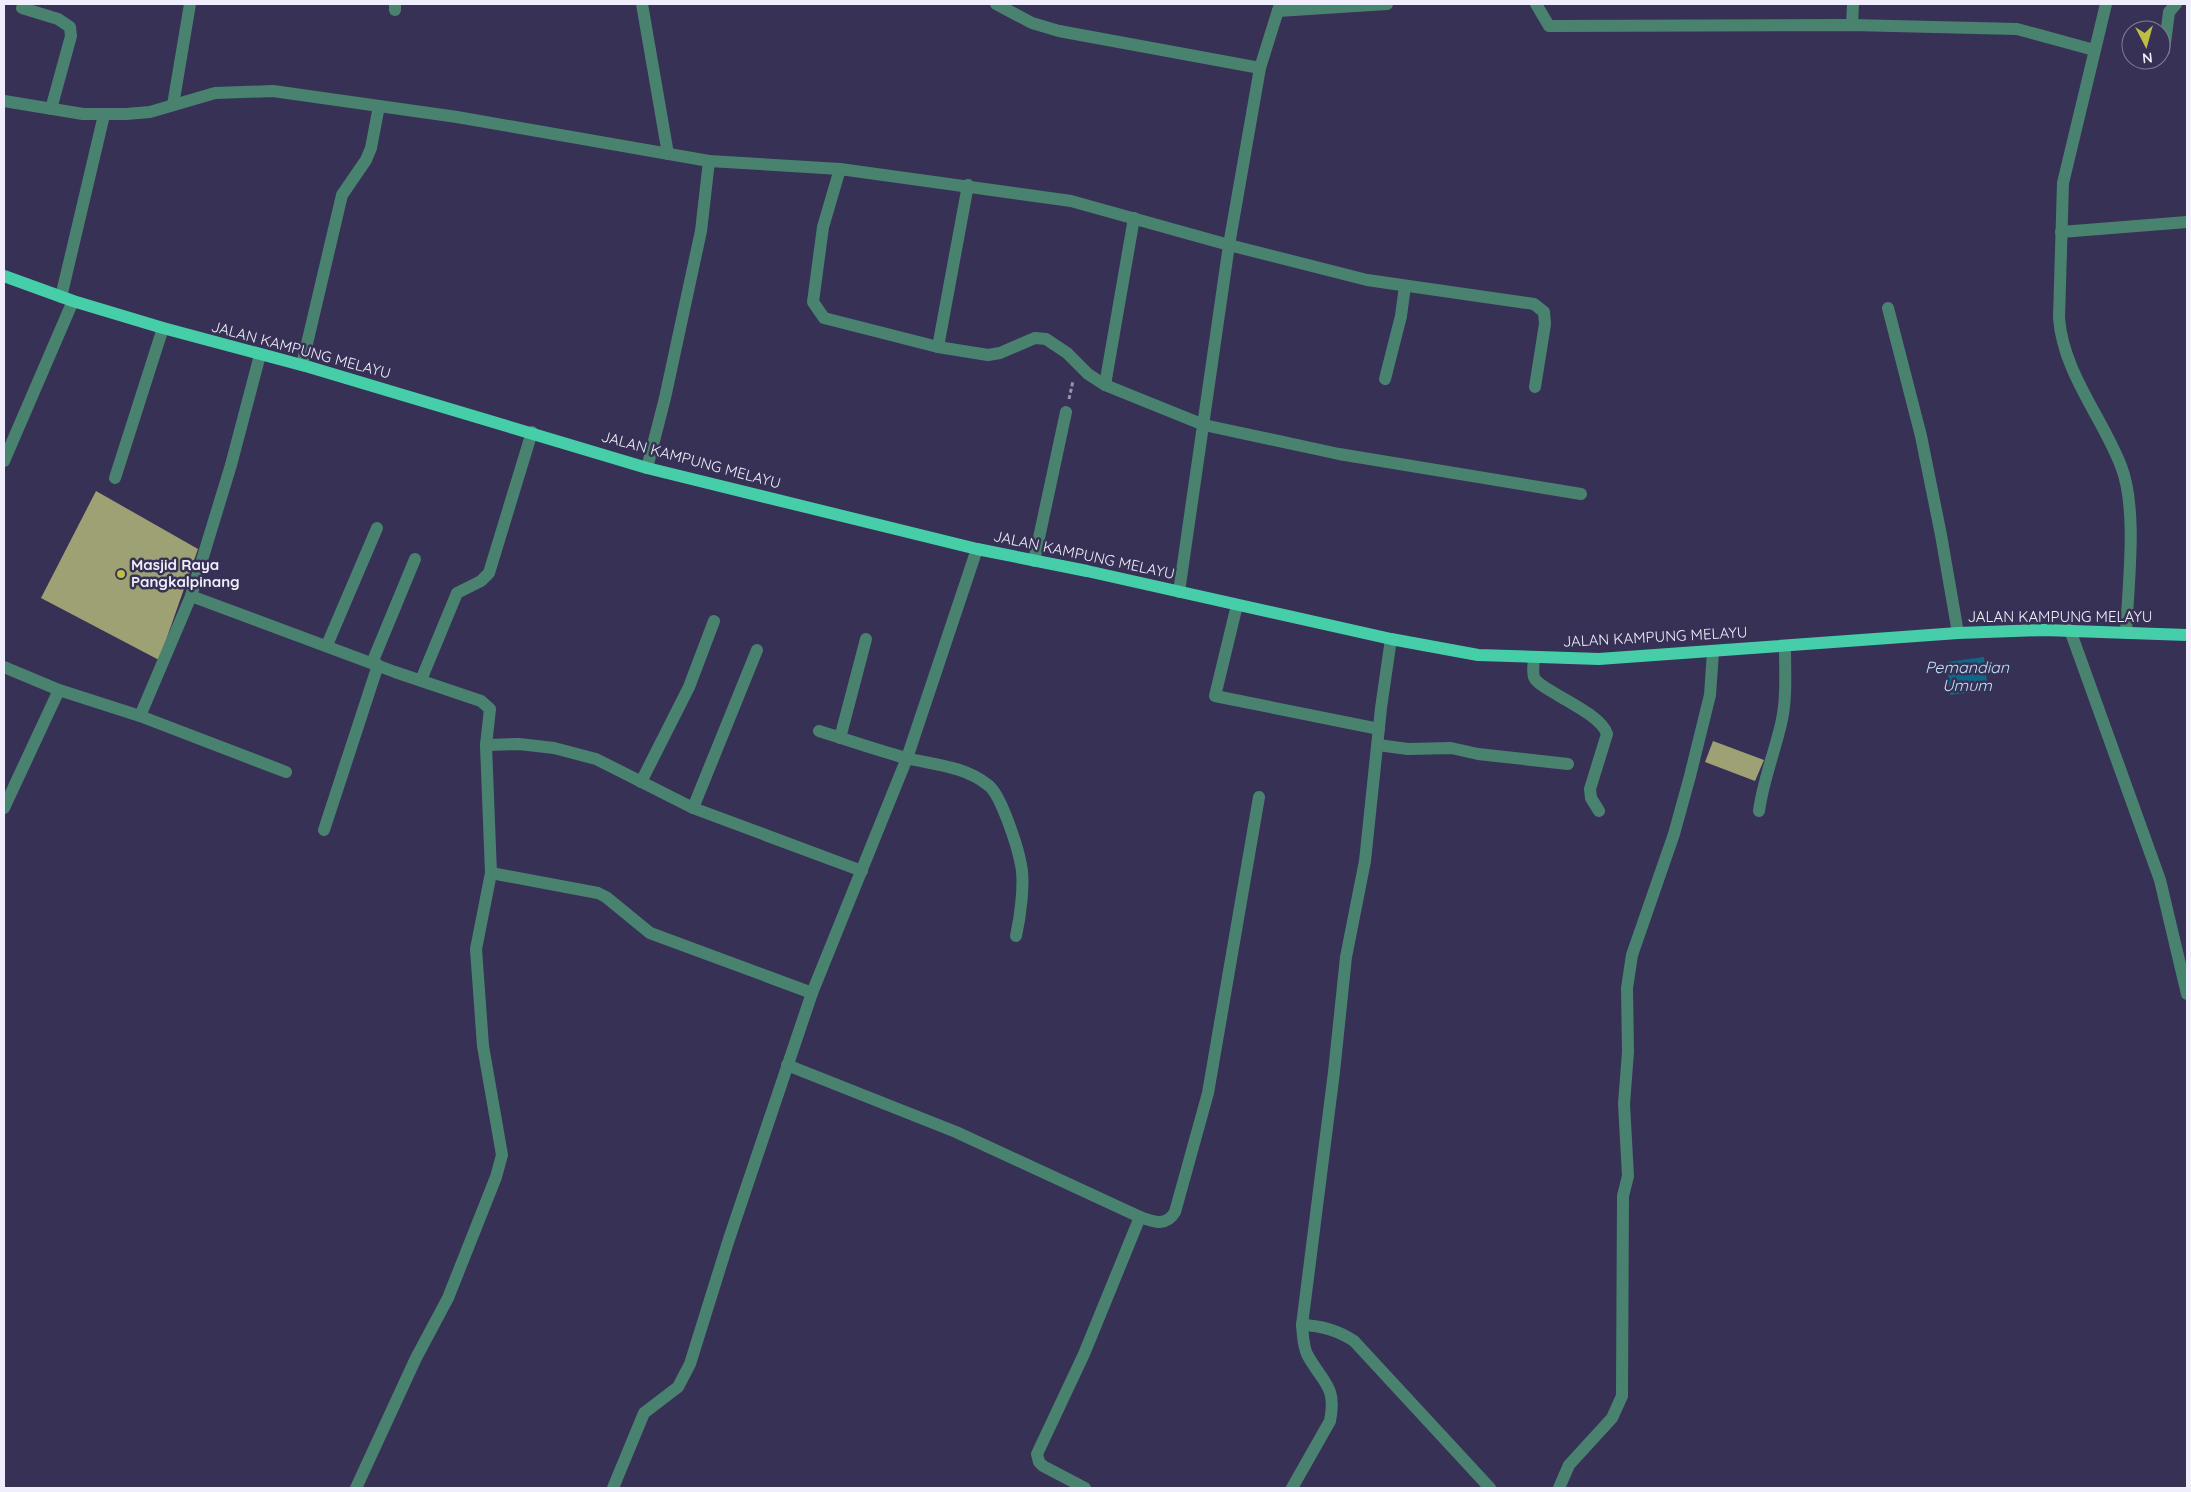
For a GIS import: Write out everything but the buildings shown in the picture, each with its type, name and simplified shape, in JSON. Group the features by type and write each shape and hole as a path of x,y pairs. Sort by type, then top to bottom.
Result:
{"main road":[{"name":"JALAN KAMPUNG MELAYU","path":"4,276 67,299 163,328 302,365 532,432 647,468 977,549 1391,639 1478,655 1592,659 1785,647 1958,633 2070,630 2187,635"}],"street":[{"path":"173,105 190,4"},
{"path":"642,4 668,154"},
{"path":"996,4 1032,23 1059,31 1260,68"},
{"path":"1180,592 1229,245 1260,68 1279,8 1387,4"},
{"path":"1536,4 1549,26 1852,25 2017,29 2094,50"},
{"path":"1852,25 1853,4"},
{"path":"2106,4 2063,183 2061,337 2084,391 2121,465 2130,495 2126,633"},
{"path":"2168,20 2169,12 2176,4"},
{"path":"22,8 58,19 70,27 71,36 51,109"},
{"path":"4,101 83,114 104,115 150,112 215,93 273,91 563,134 709,161 840,169 968,185 1071,201 1229,245 1367,280 1534,304 1544,312 1545,324 1535,387"},
{"path":"302,365 342,195 366,160 371,148 379,106"},
{"path":"4,461 67,299 104,115"},
{"path":"647,468 665,398 700,231 709,161"},
{"path":"840,169 823,227 813,302 824,318 938,347 988,355 1000,353 1035,338 1046,339 1067,353 1088,374 1105,385 1204,425 1339,454 1581,494"},
{"path":"938,347 968,185"},
{"path":"1105,385 1134,218"},
{"path":"2061,232 2187,222"},
{"path":"1385,379 1401,316 1405,286"},
{"path":"1888,308 1921,436 1942,535 1958,633"},
{"path":"115,478 163,328"},
{"path":"140,716 191,596 231,465 260,355"},
{"path":"1034,561 1066,412"},
{"path":"421,680 457,593 481,581 489,573 532,432"},
{"path":"328,646 377,528"},
{"path":"613,1488 644,1413 648,1408 678,1387 690,1364 729,1239 812,993 907,758 977,549"},
{"path":"324,830 375,664 415,559"},
{"path":"191,596 481,701 490,709 486,745 491,873 476,949 483,1046 502,1155 496,1177 448,1298 416,1358 356,1488"},
{"path":"1237,605 1215,696 1379,729"},
{"path":"641,782 689,687 714,621"},
{"path":"2070,630 2160,880 2187,994"},
{"path":"840,738 866,639"},
{"path":"1292,1488 1330,1421 1332,1409 1332,1394 1305,1349 1302,1325 1334,1072 1346,957 1365,861 1391,639"},
{"path":"1759,811 1763,784 1781,724 1786,690 1785,647"},
{"path":"693,808 757,650"},
{"path":"1559,1488 1569,1465 1612,1418 1622,1396 1624,1196 1628,1176 1624,1104 1628,1052 1627,988 1632,955 1674,834 1700,739 1710,695 1713,652"},
{"path":"1534,657 1534,677 1538,684 1580,708 1605,728 1607,734 1590,790 1592,798 1600,810"},
{"path":"4,667 60,690 140,716 286,772"},
{"path":"4,808 60,690"},
{"path":"819,731 907,758 945,765 968,773 990,786 1000,802 1022,866 1021,901 1016,936"},
{"path":"486,745 519,744 554,748 596,759 693,808 862,871"},
{"path":"1378,745 1415,749 1451,748 1478,754 1568,764"},
{"path":"787,1066 956,1132 1140,1217 1152,1221 1165,1222 1172,1218 1175,1212 1208,1093 1259,798"},
{"path":"491,873 598,893 606,897 650,933 812,993"},
{"path":"1086,1488 1043,1466 1039,1462 1037,1454 1084,1354 1140,1217"},
{"path":"1302,1325 1318,1325 1339,1331 1354,1342 1490,1488"}],"path":[{"path":"1066,412 1077,363"}],"water":[{"name":"Pemandian Umum","path":"1984,657 1988,690 1950,695 1947,662"}],"place":[{"name":"Masjid Raya Pangkalpinang","path":"121,574"}]}
